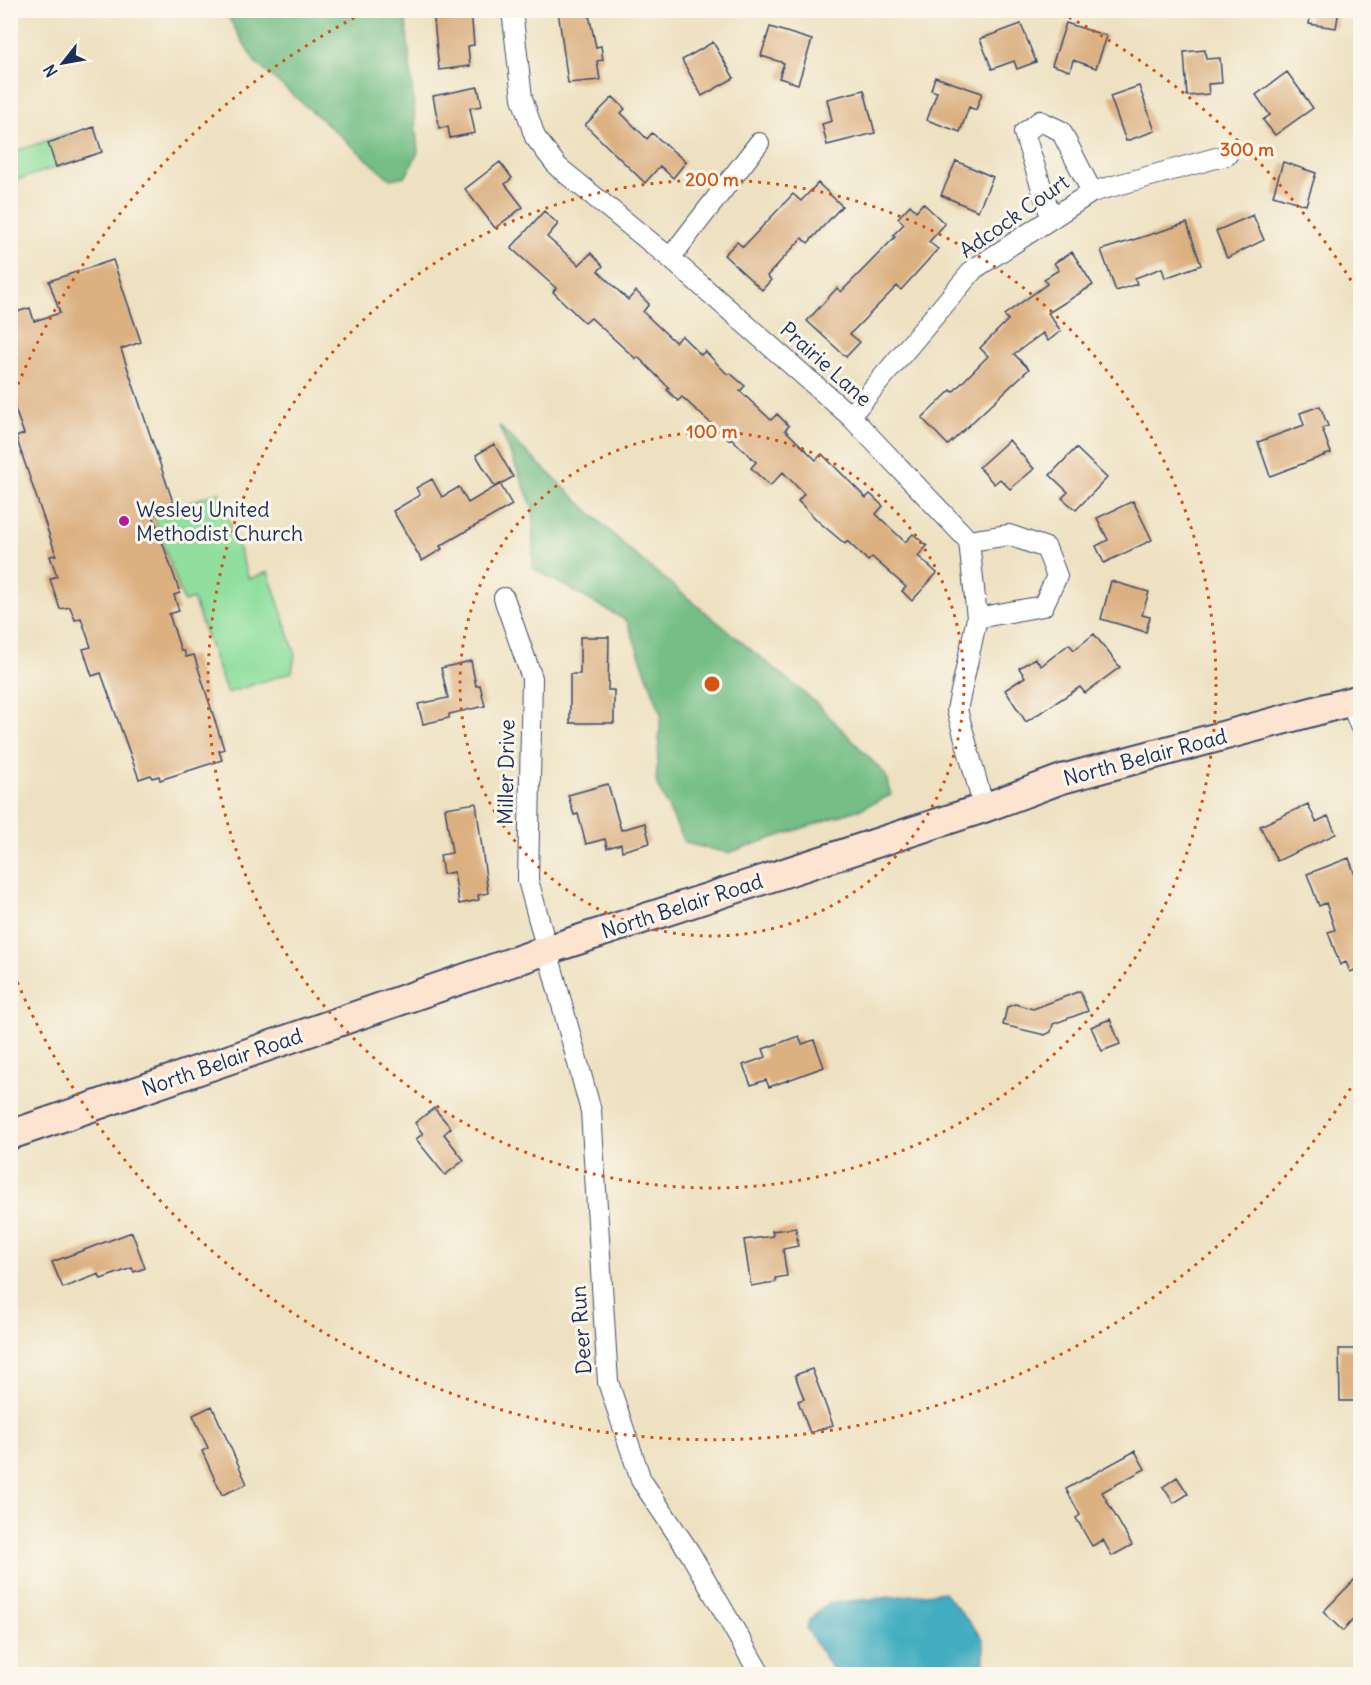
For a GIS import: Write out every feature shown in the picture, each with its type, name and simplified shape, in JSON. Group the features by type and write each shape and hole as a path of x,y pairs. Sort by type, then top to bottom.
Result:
{"street":[{"name":"Prairie Lane","path":"512,10 522,98 535,137 558,167 670,258 850,416 969,541"},
{"path":"1051,216 1024,133 1040,121 1061,131 1092,192"},
{"path":"670,258 759,142"},
{"name":"Adcock Court","path":"850,416 974,269 1051,216 1092,192 1227,155"},
{"path":"977,618 1043,606 1057,576 1046,548 1009,535 969,541 977,618 957,710 984,808"},
{"name":"Miller Drive","path":"504,598 532,678 528,880 547,950"},
{"name":"North Belair Road","path":"10,1136 547,950 984,808 1062,778 1357,709"},
{"name":"Deer Run","path":"547,950 591,1111 608,1382 641,1480 690,1553 760,1674"}],"green space":[{"path":"230,10 405,11 418,152 406,176 390,179 255,62 228,17"},
{"path":"70,133 81,159 11,182 10,153"},
{"path":"499,426 633,553 815,702 885,774 891,795 860,809 728,853 685,843 656,782 661,713 627,621 533,568 533,508"},
{"path":"219,492 249,579 268,572 295,653 292,672 227,693 193,599 184,602 153,515"}],"water":[{"path":"944,1592 984,1640 984,1674 835,1674 807,1629 809,1620 829,1603"}],"building":[{"path":"433,10 471,10 474,45 468,46 470,66 439,70"},
{"path":"558,10 588,10 596,47 601,46 603,60 597,61 600,80 568,83"},
{"path":"1311,10 1339,10 1336,28 1309,24"},
{"path":"1066,23 1107,36 1096,68 1073,60 1070,71 1052,65"},
{"path":"1021,24 1036,62 1017,69 1014,61 992,69 980,39"},
{"path":"770,27 812,40 798,84 779,78 784,63 761,56"},
{"path":"713,42 734,78 702,96 682,60"},
{"path":"1205,50 1206,59 1220,58 1222,83 1208,84 1209,94 1187,96 1184,52"},
{"path":"1287,72 1313,108 1275,135 1263,120 1270,115 1256,95"},
{"path":"935,77 982,93 976,110 969,107 960,132 927,120 937,92 931,90"},
{"path":"1139,86 1155,131 1126,141 1110,96"},
{"path":"478,87 482,106 470,108 475,133 450,138 448,127 439,128 433,96"},
{"path":"864,90 875,133 827,145 822,124 832,121 827,99"},
{"path":"613,97 625,109 621,113 647,139 652,133 686,162 673,178 660,166 645,183 585,125"},
{"path":"94,127 102,152 56,167 48,143"},
{"path":"956,161 993,177 978,211 941,195"},
{"path":"500,162 512,178 505,184 523,207 495,228 465,189"},
{"path":"1283,162 1316,173 1306,205 1273,195"},
{"path":"818,183 842,206 808,243 802,238 767,276 771,280 762,290 724,255 737,242 743,247 793,194 801,201"},
{"path":"923,203 945,224 929,242 938,249 901,290 897,286 850,334 860,342 846,357 807,321 837,288 841,292 895,237 893,235 904,224 898,218 910,205 916,211"},
{"path":"544,211 558,224 547,237 579,265 591,253 603,266 598,271 628,300 636,291 649,304 643,312 675,342 682,336 701,355 705,351 728,375 730,373 745,386 740,391 771,420 777,414 789,426 785,430 816,460 822,454 866,498 870,494 883,506 876,514 905,542 913,534 927,546 918,556 937,573 912,601 902,591 906,587 872,557 868,561 847,541 845,544 798,501 804,494 783,472 770,486 751,468 756,462 731,438 729,440 682,397 678,401 667,390 669,388 638,357 636,359 591,318 585,323 553,292 556,288 511,248"},
{"path":"1253,215 1264,240 1227,258 1216,231"},
{"path":"1187,223 1201,265 1165,278 1162,268 1135,278 1137,284 1116,291 1101,250"},
{"path":"1072,252 1093,285 1048,313 1061,331 1048,341 1043,333 1014,354 1029,369 948,445 922,418 951,390 953,392 988,356 980,348 1008,320 1004,315 1047,284 1044,279 1059,270 1054,263"},
{"name":"Wesley United Methodist Church","path":"113,260 141,342 121,349 175,508 153,515 180,593 174,595 179,611 169,614 181,651 184,651 186,657 194,655 224,749 219,751 222,760 160,780 159,776 152,778 151,775 139,779 101,673 92,676 83,649 91,647 81,618 75,620 70,607 60,609 50,579 57,576 50,556 56,555 16,437 24,434 10,395 10,314 30,308 34,321 60,313 49,281"},
{"path":"1320,406 1328,426 1322,428 1331,453 1270,476 1258,442 1304,425 1300,413"},
{"path":"1009,440 1034,469 1010,489 1000,479 994,484 979,467"},
{"path":"494,444 513,477 495,487 476,455"},
{"path":"1076,448 1107,478 1076,510 1062,498 1068,492 1050,475"},
{"path":"432,479 442,497 459,487 468,503 500,484 512,505 440,546 442,549 422,561 393,511 420,495 416,488"},
{"path":"1133,501 1152,540 1104,563 1096,546 1108,540 1097,518"},
{"path":"1111,581 1149,592 1142,615 1150,617 1146,632 1101,619"},
{"path":"1094,634 1120,667 1085,693 1080,687 1026,722 1005,690 1025,677 1019,668 1035,658 1041,666 1069,644 1074,650"},
{"path":"580,637 609,637 608,690 614,690 614,723 570,723 570,674 580,674"},
{"path":"471,661 476,686 480,685 485,706 449,714 449,718 423,724 418,704 448,698 441,668"},
{"path":"608,784 621,830 645,823 650,843 622,851 621,844 607,848 605,839 586,844 578,814 574,815 568,795"},
{"path":"476,803 488,893 478,895 479,900 459,904 454,872 443,874 440,855 452,853 445,808"},
{"path":"1308,804 1316,822 1328,816 1336,834 1277,861 1260,826"},
{"path":"1349,858 1360,889 1360,968 1350,972 1346,962 1340,965 1328,932 1335,930 1326,903 1319,906 1307,874"},
{"path":"1080,991 1088,1011 1053,1024 1051,1032 1045,1035 1003,1025 1007,1007 1015,1004 1033,1009"},
{"path":"1110,1019 1120,1044 1102,1051 1091,1027"},
{"path":"799,1036 802,1044 814,1040 824,1067 769,1087 766,1080 751,1085 743,1065 766,1057 763,1049"},
{"path":"434,1108 451,1128 444,1134 464,1160 445,1175 416,1139 423,1134 415,1123"},
{"path":"796,1228 798,1246 783,1249 787,1276 775,1278 776,1282 751,1286 744,1240 773,1236 772,1231"},
{"path":"132,1232 145,1268 134,1272 132,1268 101,1279 99,1274 63,1288 52,1262"},
{"path":"1339,1349 1360,1349 1360,1401 1340,1401"},
{"path":"812,1369 833,1425 810,1433 798,1401 804,1399 795,1375"},
{"path":"212,1406 247,1484 222,1495 202,1451 208,1448 193,1415"},
{"path":"1135,1451 1145,1469 1102,1492 1132,1545 1112,1556 1103,1540 1092,1546 1076,1518 1080,1515 1066,1489"},
{"path":"1177,1477 1188,1494 1174,1503 1163,1487"},
{"path":"1360,1574 1360,1612 1343,1631 1323,1612"}],"place":[{"name":"Wesley United Methodist Church","path":"124,521"}]}
